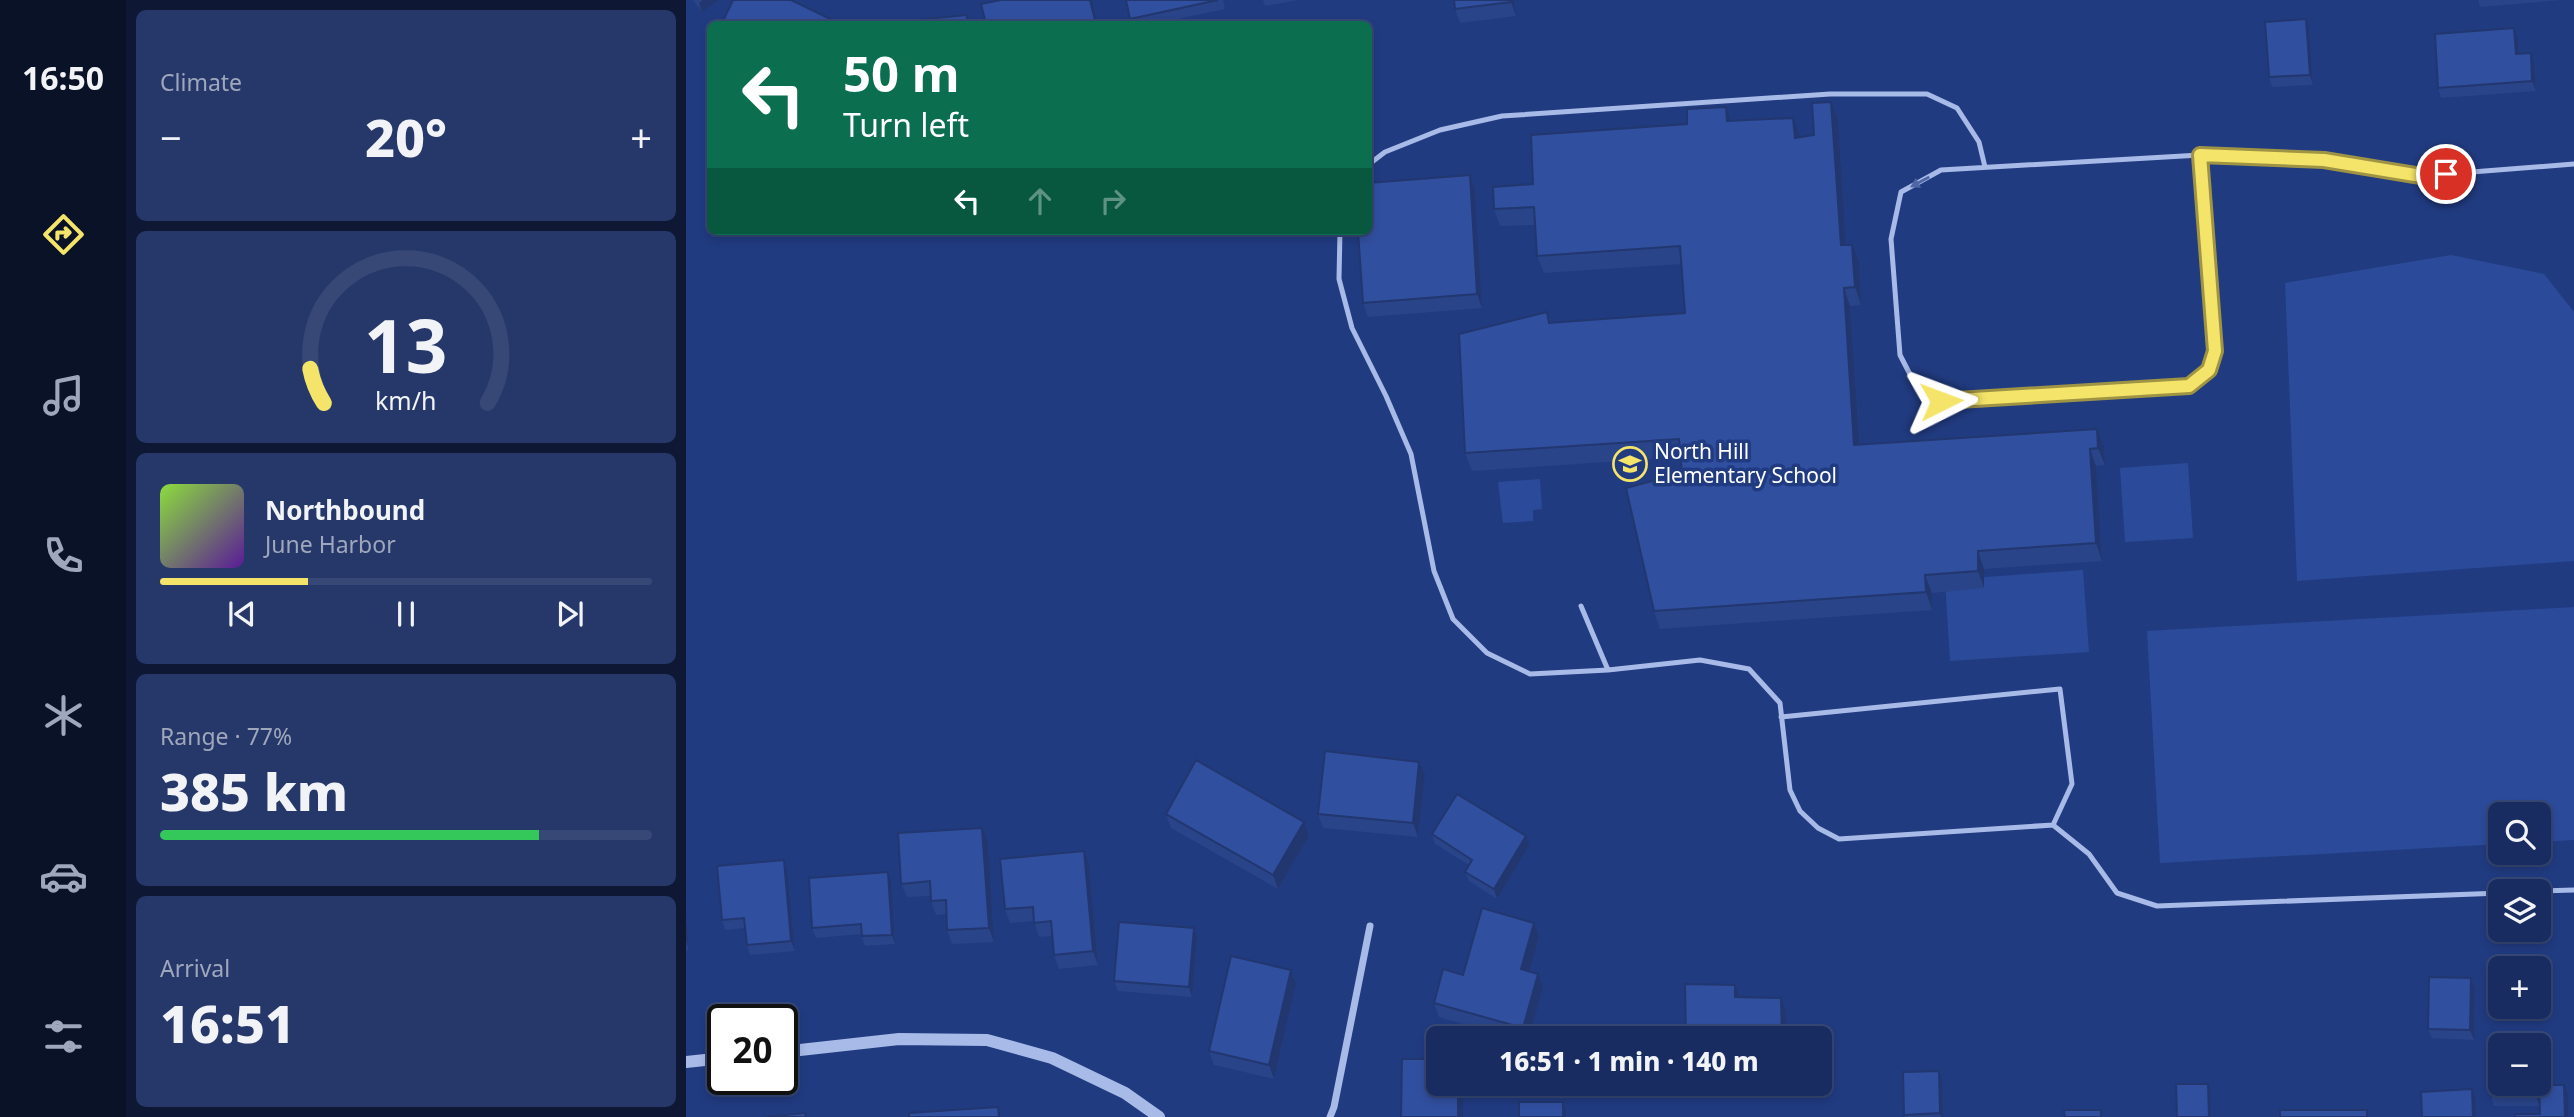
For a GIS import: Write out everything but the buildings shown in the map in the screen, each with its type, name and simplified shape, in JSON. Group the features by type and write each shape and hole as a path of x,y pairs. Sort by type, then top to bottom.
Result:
{"street":[{"path":"1330,1117 1370,926"},
{"path":"798,1050 899,1039 987,1040 1052,1058 1125,1093 1159,1117"},
{"path":"686,1062 707,1060"}],"lane":[{"path":"1372,162 1385,152 1440,130 1502,116 1830,94 1927,93 1957,108 1979,142 1985,167"},
{"path":"2200,155 2215,351 2209,370 2189,386 1941,401 1914,384 1900,355 1891,240 1901,192 1941,170 2200,155 2324,160 2421,176 2574,164"},
{"path":"1340,235 1339,279 1352,328 1411,454 1434,571 1453,619 1486,653 1530,674 1608,670 1700,660 1749,669 1780,703 1790,790 1800,811 1818,828 1839,839 2053,825 2089,853 2117,893 2157,906 2488,893"},
{"path":"1581,606 1608,670"},
{"path":"1781,717 2060,689 2072,784 2053,825"},
{"path":"2551,891 2574,890"}],"shaded area":[{"path":"2451,255 2544,274 2574,312 2574,561 2297,581 2285,283"},
{"path":"2188,463 2193,538 2125,542 2120,468"},
{"path":"1540,479 1542,509 1533,510 1533,521 1503,523 1498,482"},
{"path":"2083,570 2089,652 1950,661 1945,580"},
{"path":"2574,607 2574,840 2551,841 2551,802 2488,802 2488,845 2160,863 2147,631"}],"place":[{"name":"North Hill Elementary School","path":"1630,464"}],"route":[{"path":"1941,401 2189,386 2209,370 2215,351 2200,155 2324,160 2421,176 2446,174"}]}
